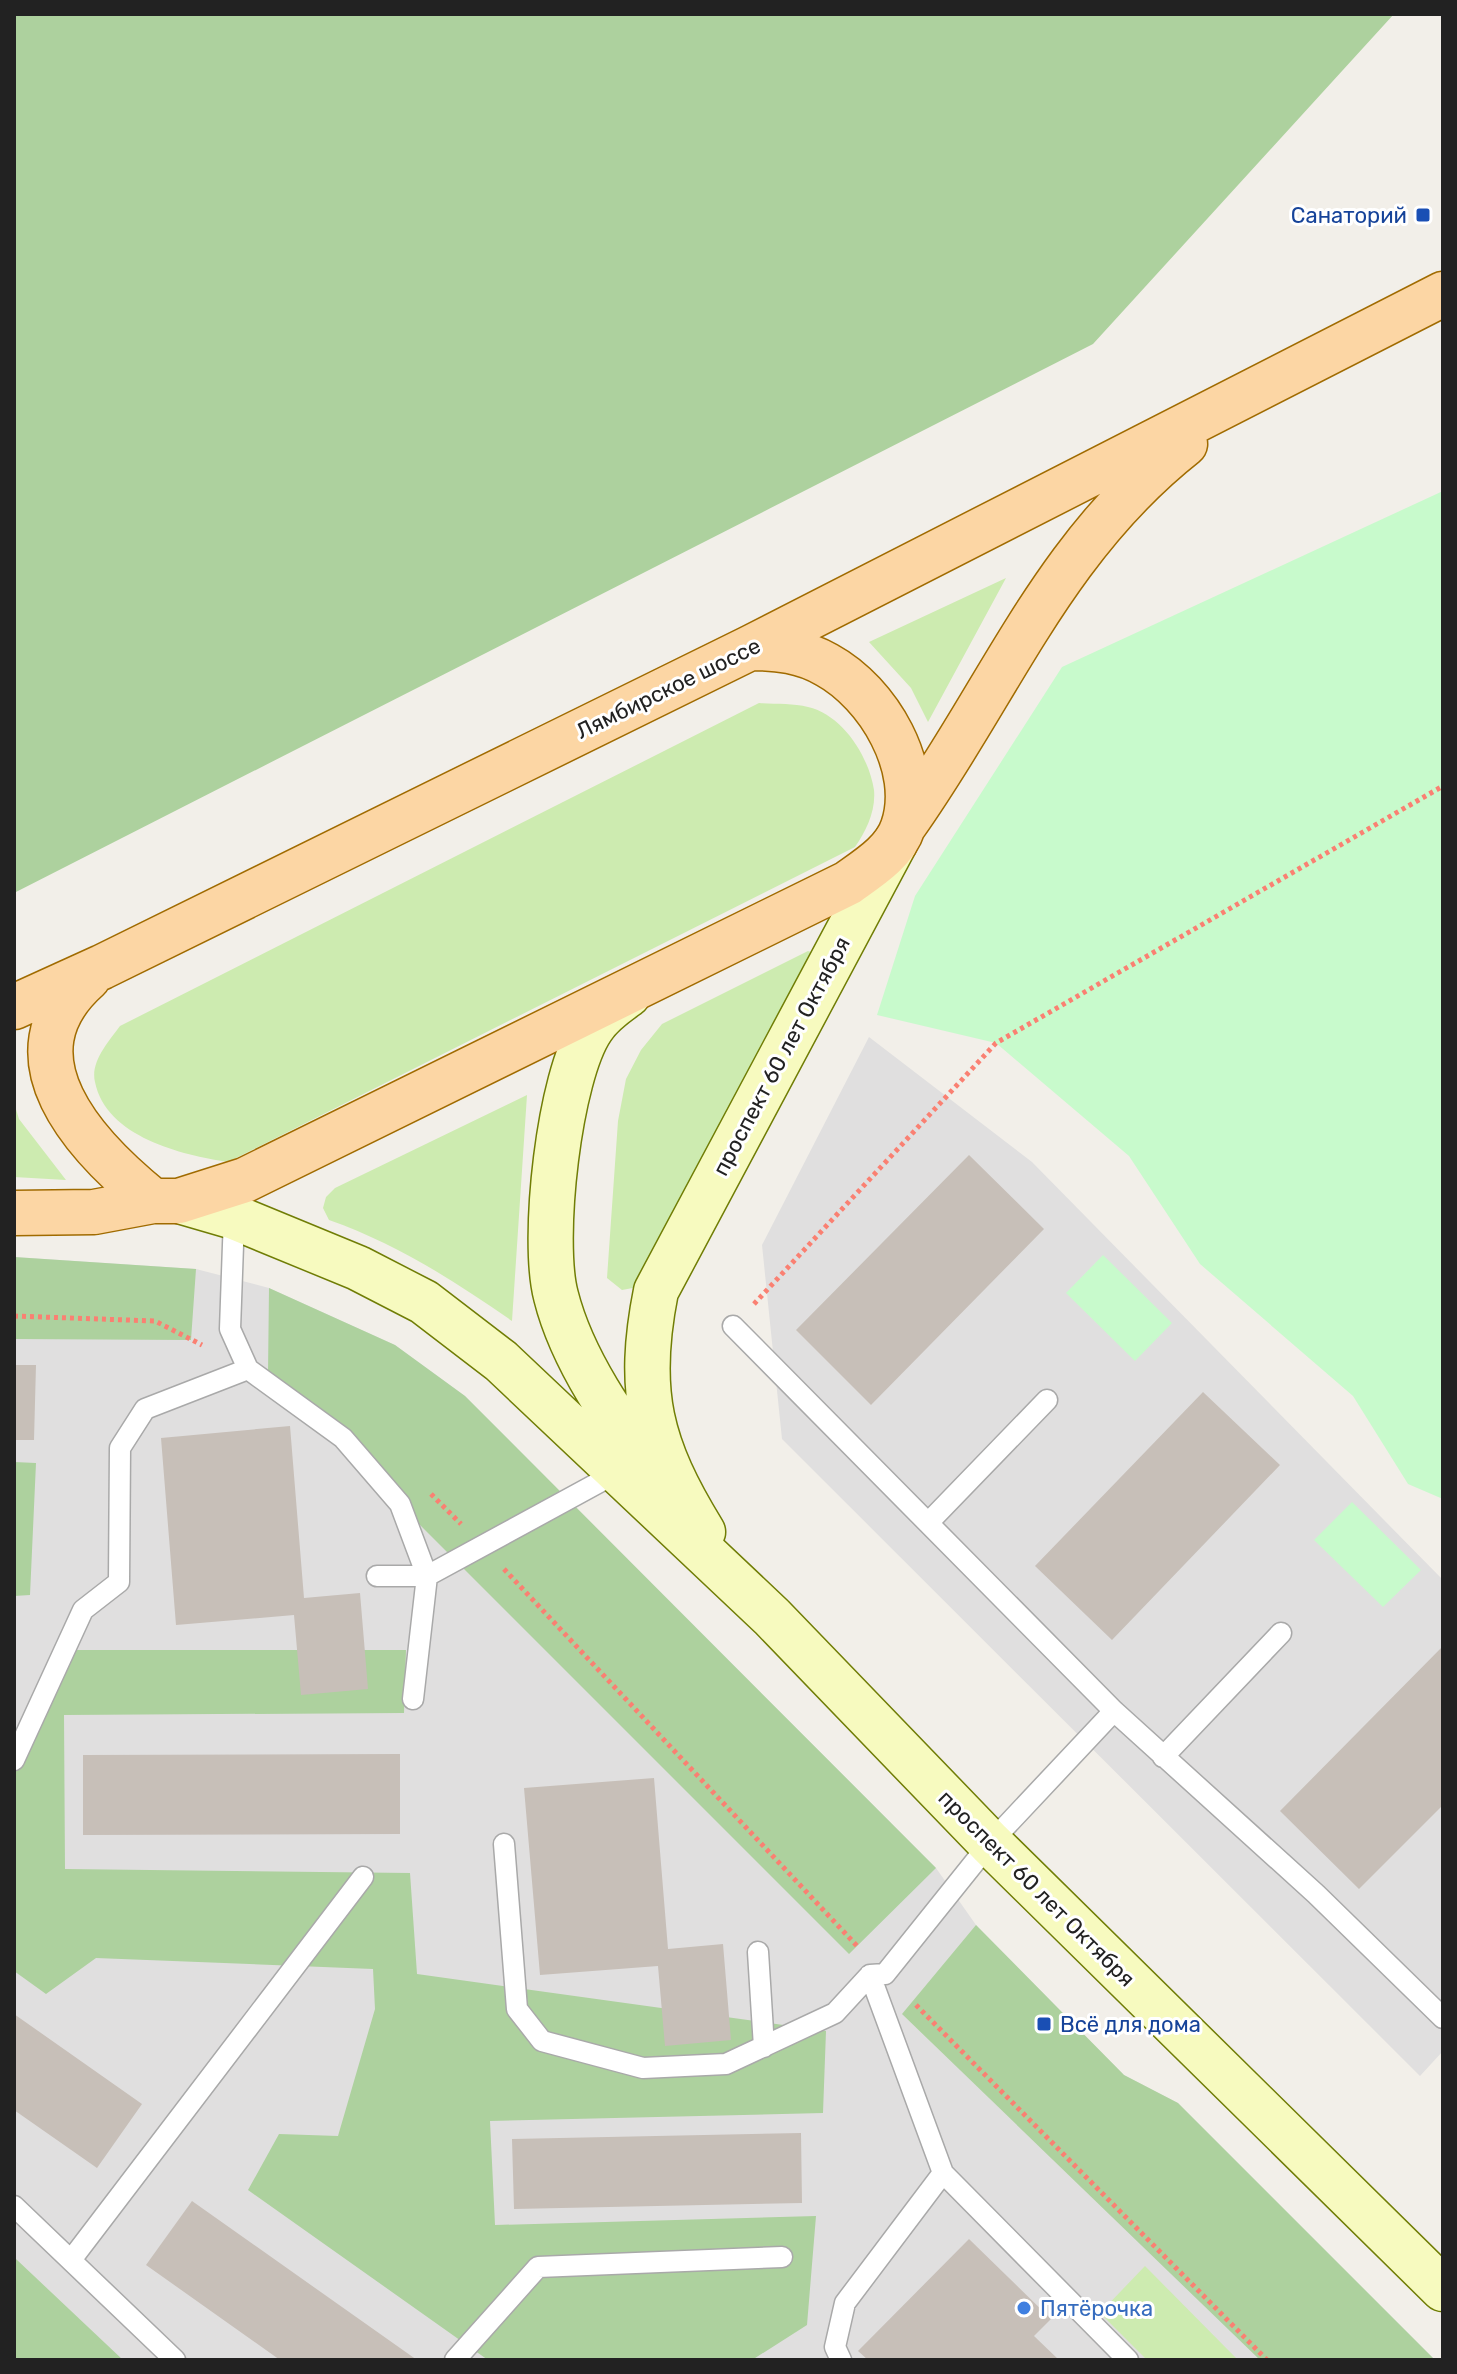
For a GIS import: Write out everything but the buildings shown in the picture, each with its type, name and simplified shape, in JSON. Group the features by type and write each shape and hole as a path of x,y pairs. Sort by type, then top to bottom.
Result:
{"main road":[{"name":"Лямбирское шоссе","path":"14,1007 102,967 750,648 1443,294"},
{"name":"Лямбирское шоссе","path":"653,977 848,883 877,863 900,833 1063,570 1105,517 1151,471 1209,425 1315,358"},
{"name":"проспект 60 лет Октября","path":"709,1541 674,1485 655,1437 646,1386 646,1341 656,1291 900,833 907,783 898,749 882,716 855,687 828,665 784,648 750,648"},
{"name":"проспект 60 лет Октября","path":"102,967 66,996 48,1026 45,1063 58,1101 80,1134 104,1161 166,1201 234,1217 358,1268 424,1302 501,1361 772,1617 990,1843 1443,2289"},
{"name":"проспект 60 лет Октября","path":"653,977 613,1005 592,1027 576,1061 563,1114 549,1252 556,1297 580,1356 630,1441 772,1617"},
{"path":"14,1213 94,1212 166,1201 245,1180 653,977"}],"lane":[{"path":"234,1217 230,1329 248,1369 343,1438 400,1504 427,1576 413,1699"},
{"path":"733,1326 1114,1711 1316,1894 1443,2018"},
{"path":"14,1760 83,1610 119,1582 120,1448 145,1409 248,1369"},
{"path":"928,1523 1047,1400"},
{"path":"377,1576 427,1576 618,1472"},
{"path":"1163,1757 1281,1633"},
{"path":"504,1844 517,2009 542,2041 643,2068 726,2064 835,2013 878,1975 990,1843 1114,1711"},
{"path":"71,2260 363,1877"},
{"path":"758,1952 764,2047"},
{"path":"878,1975 943,2173 1128,2360"},
{"path":"841,2360 835,2347 845,2303 943,2173"},
{"path":"14,2206 175,2360"},
{"path":"455,2360 538,2267 782,2257"}],"path":[{"path":"733,1326 996,1043 1443,786"},
{"path":"14,1316 155,1321 248,1369"},
{"path":"430,1493 878,1975 1267,2360"}],"shaded area":[{"path":"869,1037 1032,1162 1443,1580 1443,2051 1420,2076 782,1439 762,1245"},
{"path":"14,1257 196,1269 269,1288 395,1345 465,1396 936,1868 976,1925 1124,2075 1178,2103 1435,2360 14,2360"}],"green space":[{"path":"14,14 1394,14 1093,344 14,893"},
{"path":"1443,491 1443,1499 1408,1484 1353,1396 1200,1264 1129,1156 996,1043 877,1015 915,896 1062,667"},
{"path":"1006,578 928,722 911,688 869,642"},
{"path":"759,703 796,705 821,712 843,728 860,751 871,777 874,798 869,820 855,847 228,1162 189,1154 148,1140 114,1117 102,1101 95,1082 95,1067 120,1026"},
{"path":"808,951 820,955 638,1287 622,1290 607,1278 618,1121 626,1079 641,1050 662,1024"},
{"path":"527,1095 512,1321 424,1264 378,1240 329,1220 323,1208 326,1197 335,1188"},
{"path":"14,1103 19,1119 66,1180 14,1177"},
{"path":"1103,1255 1172,1323 1135,1361 1066,1293"},
{"path":"14,1257 196,1269 191,1340 14,1339"},
{"path":"269,1288 395,1345 465,1396 936,1868 849,1954 268,1373"},
{"path":"14,1462 36,1463 30,1595 14,1596"},
{"path":"1352,1502 1421,1570 1383,1607 1314,1540"},
{"path":"55,1650 406,1650 404,1713 64,1715 65,1869 410,1873 417,1974 826,2031 823,2113 490,2121 495,2225 816,2216 807,2325 752,2360 488,2360 248,2190 279,2134 338,2136 375,2009 373,1969 96,1958 46,1994 14,1971 14,1756"},
{"path":"976,1925 1124,2075 1178,2103 1435,2360 1260,2360 902,2014"},
{"path":"16,2259 123,2360 14,2360"},
{"path":"1145,2266 1238,2360 1147,2360 1100,2313"}],"place":[{"name":"Санаторий","path":"1423,215"},
{"name":"Всё для дома","path":"1044,2024"},
{"name":"Пятёрочка","path":"1024,2308"}]}
